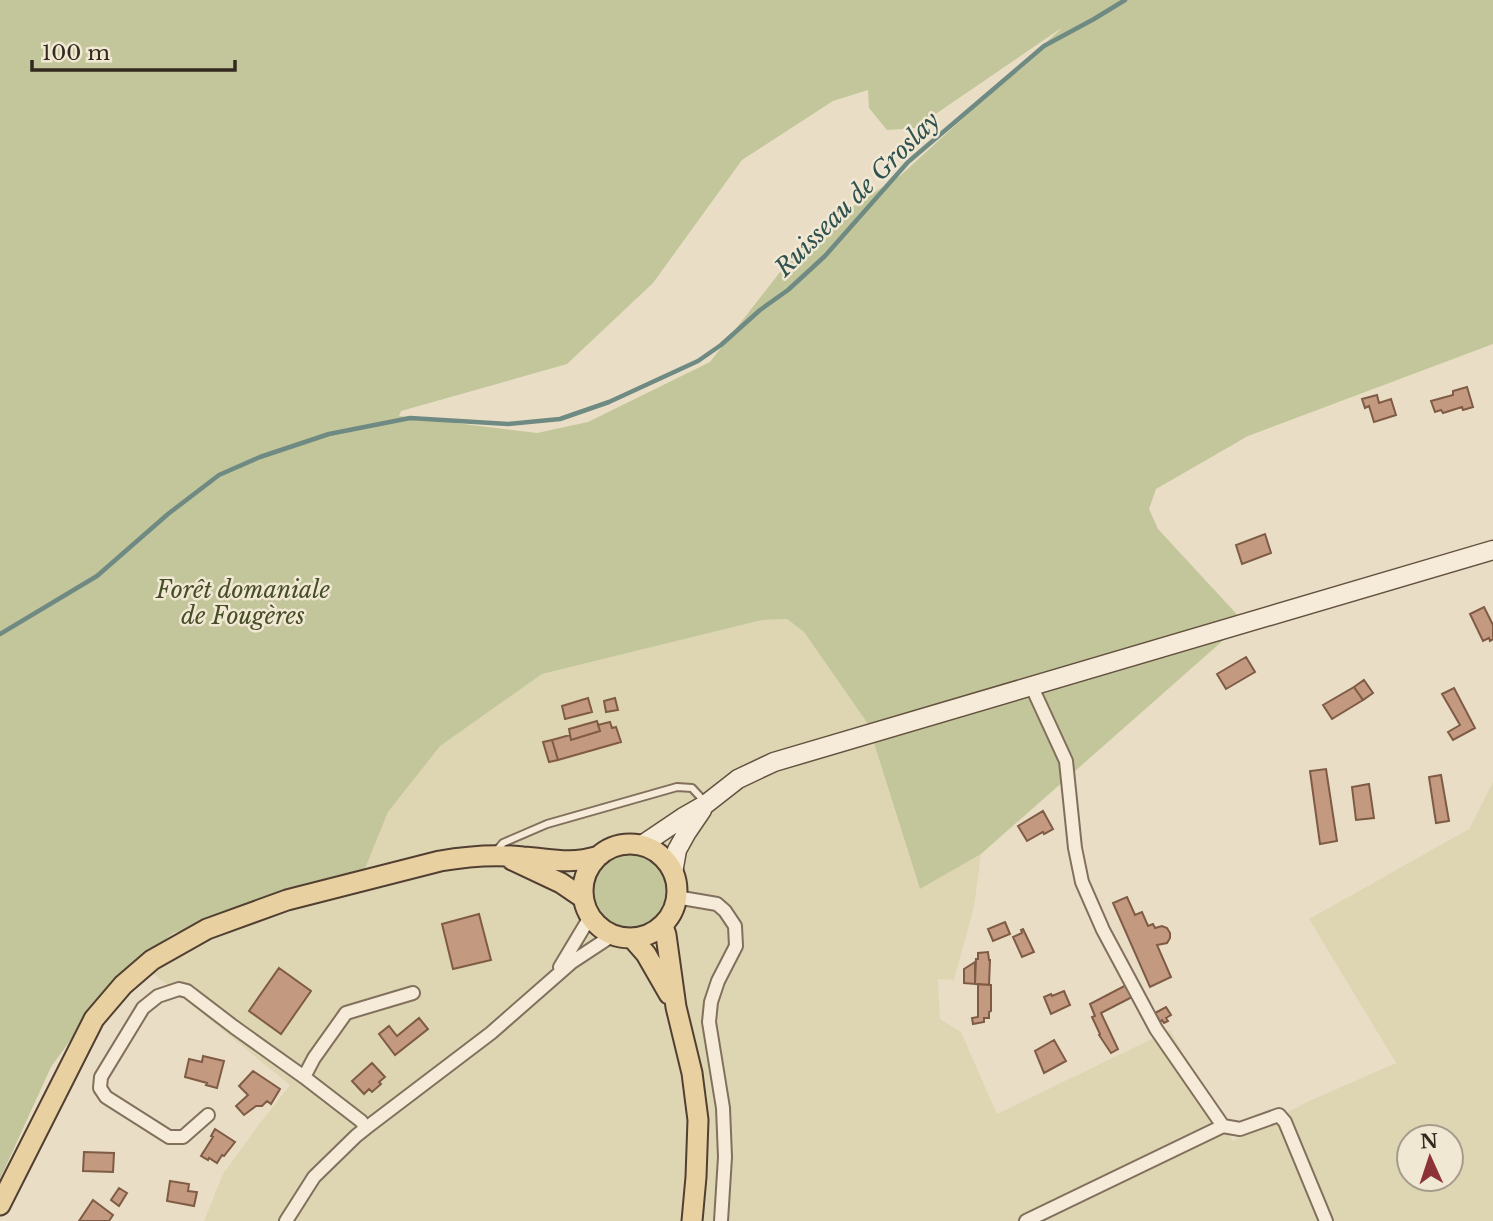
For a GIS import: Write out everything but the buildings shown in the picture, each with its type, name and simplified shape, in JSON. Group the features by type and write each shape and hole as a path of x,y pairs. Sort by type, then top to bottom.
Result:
{"main road":[{"path":"642,845 706,804 738,779 774,762 1493,550"},
{"path":"673,873 677,850 706,804"},
{"path":"0,1205 94,1019 123,985 152,960 207,929 286,900 440,860 466,856 499,856 520,856 566,862 581,861 599,856 615,846 624,845 642,845 662,857 673,873 677,897 663,926 651,933 632,938 612,935 596,925 586,907 561,883 499,856"},
{"path":"586,907 584,879 587,870 599,856"},
{"path":"663,926 676,1007 692,1073 698,1120 692,1221"},
{"path":"632,938 646,954 676,1007"}],"street":[{"path":"1031,685 1066,761 1082,882 1103,930 1156,1029 1223,1126"},
{"path":"677,897 717,904 735,926 736,946 711,1002 709,1022 723,1108 725,1157 721,1221"},
{"path":"554,976 586,907"},
{"path":"286,1221 314,1177 356,1136 491,1033 554,976 612,935"},
{"path":"208,1115 183,1137 169,1137 106,1097 100,1088 101,1077 143,1008 158,996 179,989 187,991 304,1077 361,1121 366,1128"},
{"path":"304,1077 346,1013 413,993"},
{"path":"1026,1221 1223,1126 1240,1129 1279,1115 1285,1122 1326,1221"}],"lane":[{"path":"499,856 503,843 547,824 677,786 692,788 706,804"}],"shaded area":[{"path":"787,619 804,632 868,724 920,889 981,854 974,907 954,980 938,979 940,1019 961,1032 997,1114 1170,1030 1233,1141 1309,1101 1396,1063 1309,919 1469,829 1493,782 1493,1221 204,1221 223,1174 290,1085 139,962 173,933 358,886 388,812 440,745 542,674 762,620"}],"green space":[{"name":"Forêt domaniale de Fougères","path":"0,0 1493,0 1493,344 1248,436 1156,489 1149,509 1158,529 1244,622 981,854 920,889 868,724 804,632 787,619 762,620 542,674 440,746 388,812 358,886 173,933 110,985 51,1067 0,1179","holes":["1063,27 901,175 808,236 710,362 588,422 537,433 399,416 401,411 567,364 653,283 742,160 833,101 868,90 869,108 887,130 915,128"]},
{"path":"629,854 643,857 656,865 664,878 667,892 664,906 656,919 643,927 629,930 615,927 602,919 594,906 591,892 594,878 602,865 615,857"}],"waterway":[{"name":"Ruisseau de Groslay","path":"0,634 97,576 168,514 219,475 260,457 329,434 410,418 508,424 560,419 609,402 698,361 788,290 825,256 908,162 1044,46 1125,0"}]}
